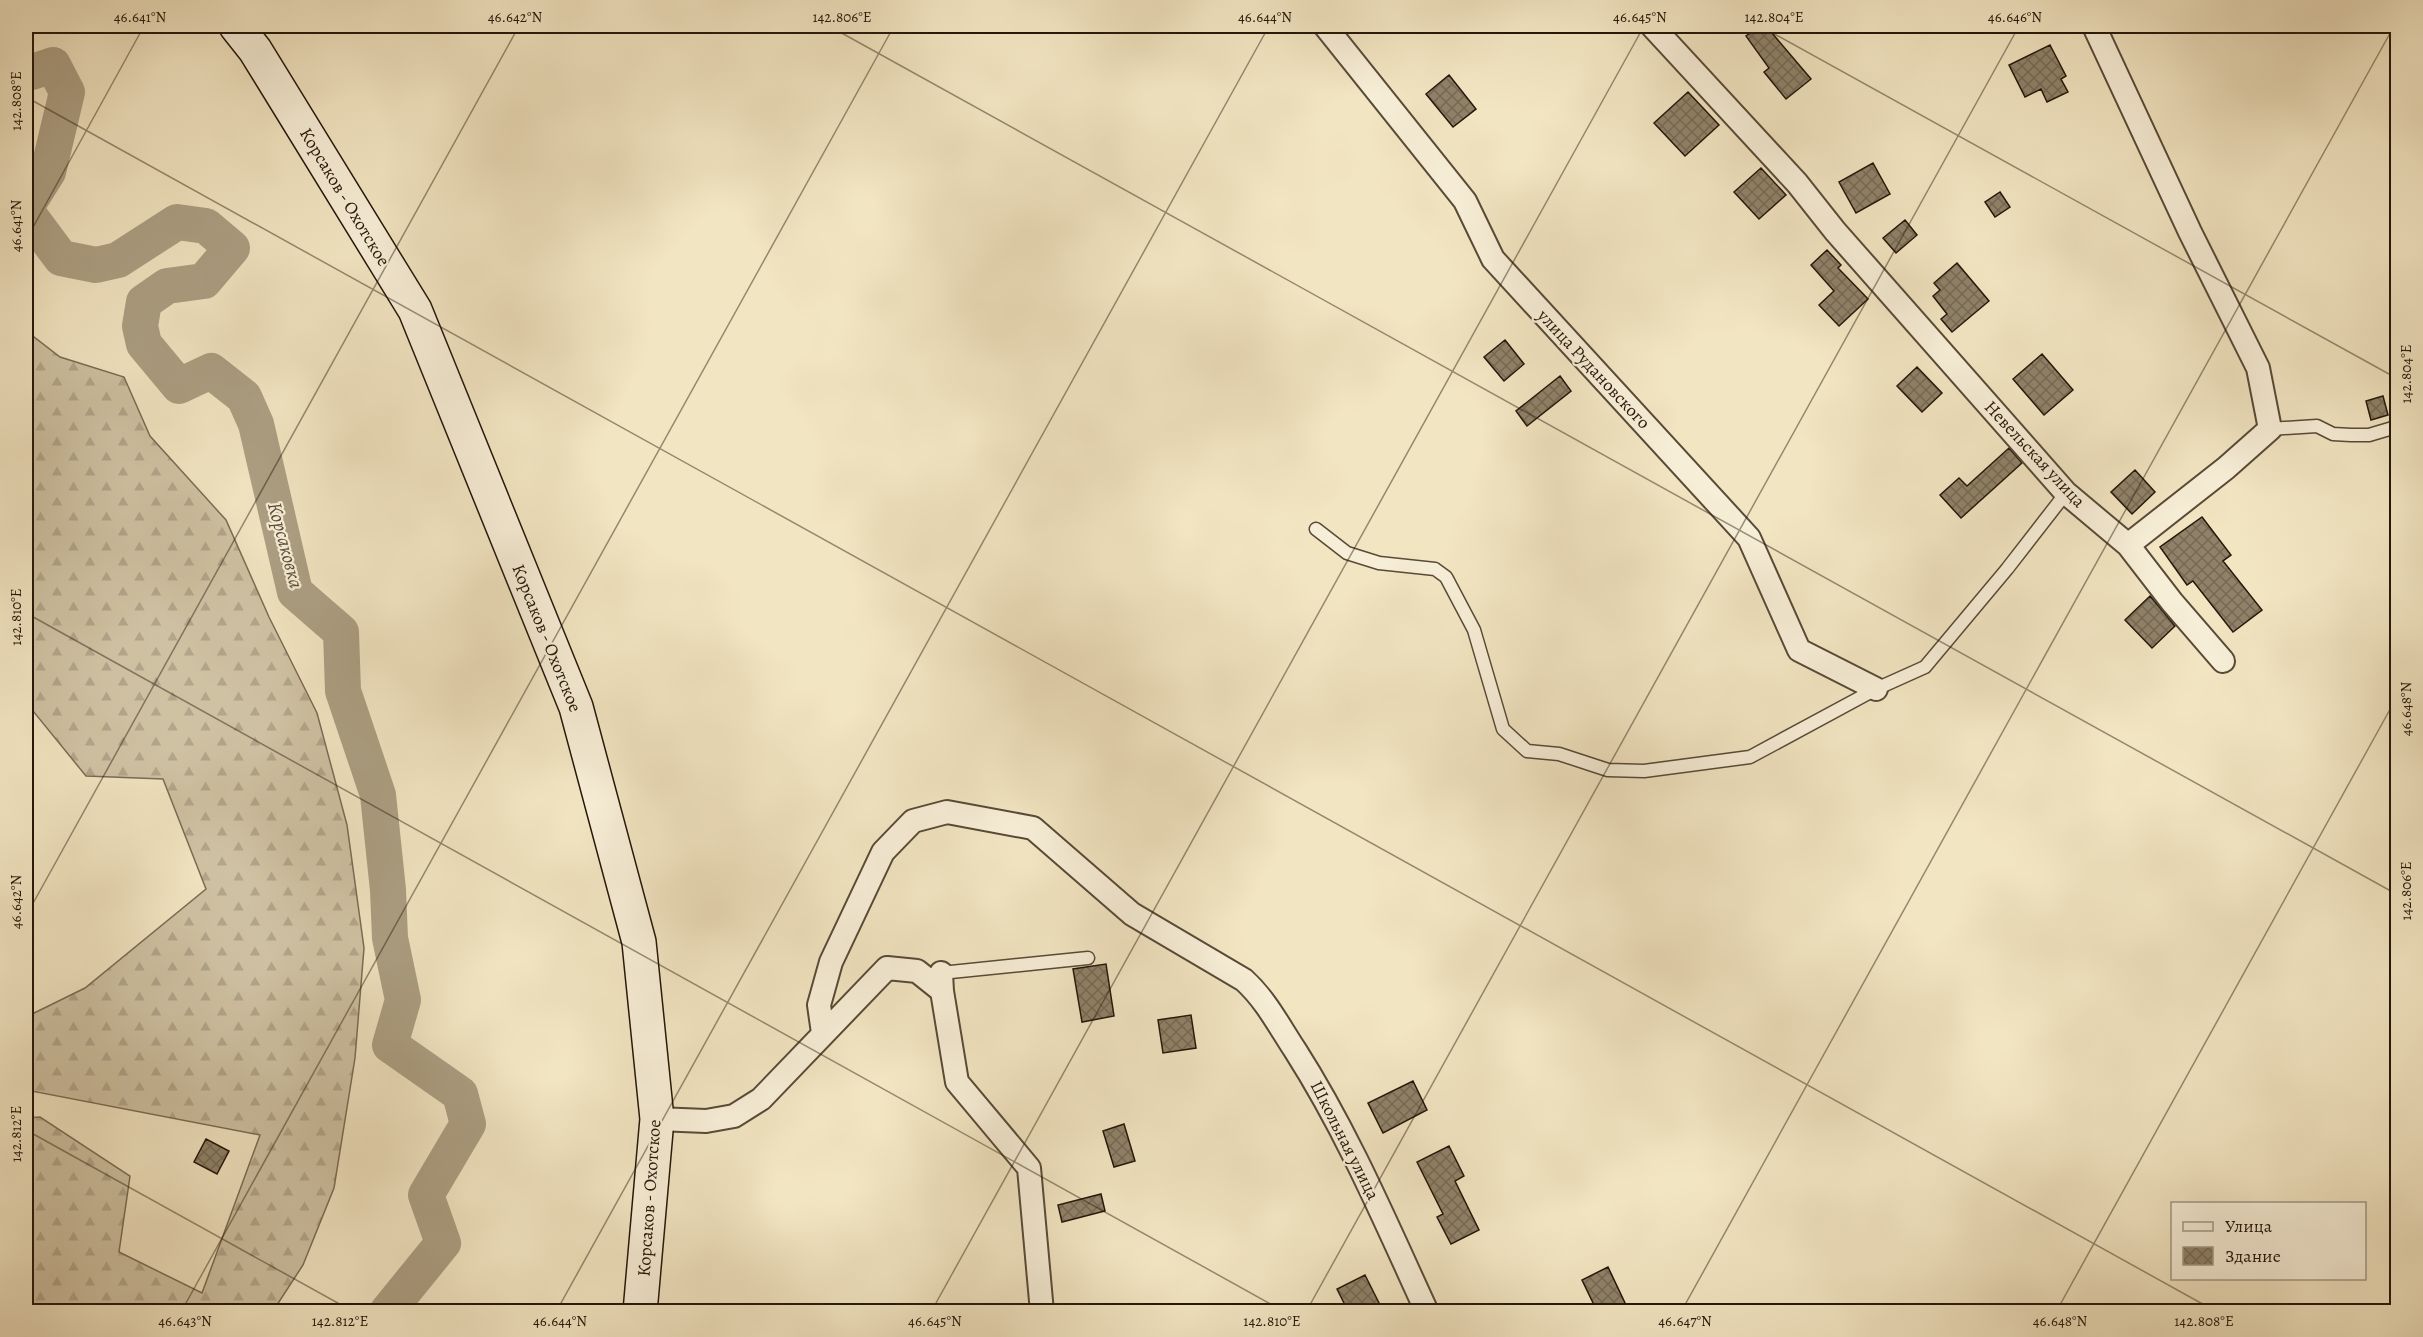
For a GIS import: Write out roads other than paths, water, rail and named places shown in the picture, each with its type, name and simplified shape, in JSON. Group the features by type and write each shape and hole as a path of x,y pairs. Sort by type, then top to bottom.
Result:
{"street":[{"name":"Корсаков - Охотское","path":"236,26 255,50 414,310 576,707 639,942 657,1119 640,1311"},
{"name":"улица Рудановского","path":"1325,26 1465,201 1493,259 1749,538 1799,650 1876,689"},
{"name":"Невельская улица","path":"1652,26 1797,183 1835,231 2066,493 2127,545 2223,661"},
{"path":"2094,26 2190,232 2258,368 2270,429 2226,468 2127,545"},
{"name":"Школьная улица","path":"823,1033 819,1005 831,962 883,852 912,821 947,812 1033,828 1132,914 1244,980 1259,994 1320,1089 1358,1160 1427,1311"},
{"path":"657,1119 706,1122 734,1116 761,1099 887,968 917,971 941,982 957,1082 1029,1168 1042,1311"}],"lane":[{"path":"2270,429 2317,426 2333,434 2369,435 2396,427"},
{"path":"1316,529 1347,553 1378,563 1435,569 1446,577 1474,630 1503,729 1527,751 1559,754 1608,770 1644,771 1749,757 1876,689 1925,667 2007,569 2066,493"},
{"path":"941,982 1088,958"}],"waterway":[{"name":"Корсаковка","path":"26,69 32,72 53,65 67,92 48,172 26,207"},
{"name":"Корсаковка","path":"26,211 61,258 96,265 118,260 177,222 206,226 232,248 204,281 167,286 144,302 140,326 144,344 179,386 211,371 244,397 256,424 295,592 341,632 343,691 378,795 388,890 390,938 403,1000 390,1045 460,1094 468,1124 426,1195 443,1243 387,1312"}]}
